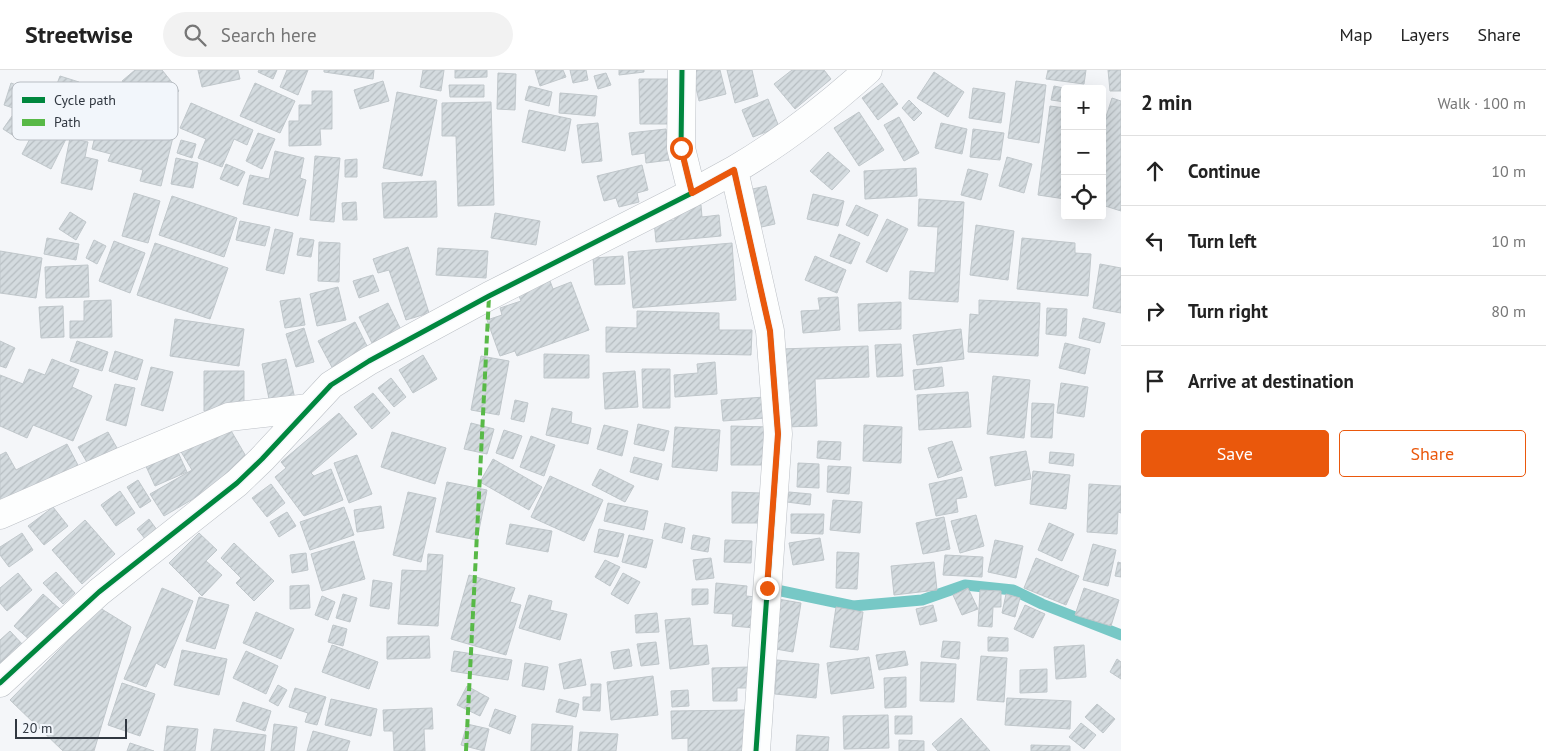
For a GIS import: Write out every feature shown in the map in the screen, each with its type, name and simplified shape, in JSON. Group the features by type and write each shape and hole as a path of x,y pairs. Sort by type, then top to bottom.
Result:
{"street":[{"path":"682,70 681,148 692,193"},
{"path":"0,683 99,592 237,483 331,385 369,361 489,296 692,193 763,153 848,88 868,70"},
{"path":"734,170 770,331 778,434 756,751"},
{"path":"0,516 62,487 229,417 309,408"}],"building":[{"path":"135,70 162,70 172,82 123,82"},
{"path":"198,70 238,70 240,79 202,87"},
{"path":"259,70 277,70 273,79 258,72"},
{"path":"287,70 308,70 298,95 280,87"},
{"path":"324,70 374,70 373,79 324,72"},
{"path":"423,70 444,70 441,91 420,87"},
{"path":"455,70 487,70 487,77 455,78"},
{"path":"535,70 563,70 566,77 540,86"},
{"path":"570,70 586,70 588,80 573,83"},
{"path":"619,70 644,70 644,72 619,75"},
{"path":"692,70 720,70 726,94 699,101"},
{"path":"727,70 752,70 758,96 735,103"},
{"path":"792,70 824,70 831,79 795,109 774,84"},
{"path":"1048,70 1086,70 1084,84 1046,79"},
{"path":"1108,70 1121,70 1121,91 1110,91"},
{"path":"934,72 964,92 948,117 917,98"},
{"path":"498,73 516,74 515,110 497,109"},
{"path":"606,73 611,85 598,89 594,76"},
{"path":"60,76 79,82 58,82"},
{"path":"639,79 670,79 670,124 640,124"},
{"path":"383,81 389,101 360,109 354,90"},
{"path":"1016,81 1046,85 1039,143 1008,138"},
{"path":"11,83 12,108 4,105"},
{"path":"255,83 295,101 280,133 240,116"},
{"path":"882,83 898,104 878,120 862,98"},
{"path":"449,85 484,85 484,97 450,97"},
{"path":"529,86 552,92 549,106 525,100"},
{"path":"1054,86 1061,88 1061,101 1051,100"},
{"path":"973,88 1005,93 1001,123 969,118"},
{"path":"312,91 332,91 332,129 320,129 321,145 289,146 289,121 299,121 299,105 312,105"},
{"path":"397,92 437,100 422,176 383,168"},
{"path":"560,93 597,96 595,116 559,113"},
{"path":"1112,98 1121,101 1121,211 1106,206 1106,117"},
{"path":"768,99 779,127 753,137 742,110"},
{"path":"909,100 922,113 914,121 902,108"},
{"path":"491,102 494,205 458,206 456,136 442,136 442,103"},
{"path":"191,103 253,130 247,145 234,139 222,167 198,158 206,139 180,128"},
{"path":"1050,106 1061,107 1061,198 1038,195"},
{"path":"529,110 571,119 565,151 522,142"},
{"path":"859,112 884,150 859,166 834,128"},
{"path":"12,116 12,135 3,129"},
{"path":"899,117 919,153 904,161 884,125"},
{"path":"598,123 602,161 582,163 577,125"},
{"path":"941,123 967,129 962,154 935,148"},
{"path":"666,129 670,160 646,163 645,153 632,155 629,133"},
{"path":"973,129 1004,133 1000,160 970,157"},
{"path":"258,133 275,139 262,169 246,161"},
{"path":"29,140 66,140 51,169 22,154"},
{"path":"70,140 88,142 85,157 98,160 92,190 61,183"},
{"path":"94,140 172,140 161,186 140,181 143,170 108,161 111,154 92,149"},
{"path":"181,140 196,144 192,158 177,153"},
{"path":"275,151 304,158 300,178 306,180 298,216 243,204 250,175 269,179"},
{"path":"828,152 850,171 832,190 810,171"},
{"path":"315,156 340,158 334,222 310,220"},
{"path":"1007,157 1032,164 1024,193 999,186"},
{"path":"176,158 198,163 193,188 171,184"},
{"path":"357,159 357,177 345,177 345,160"},
{"path":"226,164 245,172 238,186 220,179"},
{"path":"642,165 648,190 637,193 639,202 619,207 616,198 604,201 597,176"},
{"path":"916,168 917,196 865,199 864,171"},
{"path":"968,169 988,174 981,200 961,195"},
{"path":"436,181 437,217 384,218 382,183"},
{"path":"766,186 775,224 757,228 748,190"},
{"path":"134,193 160,201 148,243 122,236"},
{"path":"813,194 844,201 838,226 807,219"},
{"path":"172,196 237,218 224,257 159,235"},
{"path":"919,199 964,202 958,302 909,299 910,271 935,273 938,227 918,226"},
{"path":"356,202 357,220 343,220 342,203"},
{"path":"701,205 702,217 719,215 721,236 656,242 654,221 675,220 673,208"},
{"path":"856,205 878,215 868,236 846,225"},
{"path":"70,212 86,222 76,240 59,229"},
{"path":"495,213 540,221 536,245 491,238"},
{"path":"887,219 908,229 887,272 866,262"},
{"path":"240,221 270,227 265,246 236,240"},
{"path":"976,225 1014,231 1008,280 970,275"},
{"path":"275,229 293,233 284,274 266,270"},
{"path":"839,234 860,243 851,264 830,256"},
{"path":"47,238 79,244 76,260 44,254"},
{"path":"300,238 314,240 311,257 297,255"},
{"path":"1022,238 1075,243 1075,253 1091,254 1088,296 1017,289"},
{"path":"94,240 106,246 97,264 86,258"},
{"path":"114,241 145,253 130,293 99,281"},
{"path":"319,242 340,243 339,282 318,281"},
{"path":"155,243 228,268 210,319 137,295"},
{"path":"732,243 736,300 633,308 628,252"},
{"path":"408,247 429,313 406,320 389,270 378,273 373,259"},
{"path":"438,248 488,251 486,278 436,275"},
{"path":"0,251 42,258 36,298 0,293"},
{"path":"623,256 625,284 595,285 593,258"},
{"path":"815,256 846,270 837,293 805,280"},
{"path":"1100,264 1121,268 1121,313 1093,308"},
{"path":"88,265 89,297 46,298 45,267"},
{"path":"373,275 379,291 359,298 353,281"},
{"path":"550,281 553,289 571,282 589,330 517,356 515,351 500,356 487,320 502,315 500,308 521,301 518,293"},
{"path":"338,287 346,320 317,326 310,294"},
{"path":"838,297 840,330 803,333 801,311 820,310 818,298"},
{"path":"300,298 305,325 285,328 280,301"},
{"path":"111,300 112,337 70,338 70,321 84,321 84,301"},
{"path":"979,300 1040,303 1038,356 968,352 970,314 979,315"},
{"path":"901,302 901,329 859,331 858,304"},
{"path":"388,303 401,330 372,343 359,317"},
{"path":"63,306 64,337 41,338 39,307"},
{"path":"1047,308 1067,309 1066,336 1046,334"},
{"path":"637,311 719,313 719,330 752,330 751,355 606,352 606,327 637,328"},
{"path":"1083,318 1105,323 1100,343 1079,338"},
{"path":"175,319 244,329 239,366 170,356"},
{"path":"355,322 370,352 334,371 318,341"},
{"path":"304,328 314,362 296,367 286,334"},
{"path":"961,329 964,359 917,365 913,335"},
{"path":"0,341 15,348 6,368 0,366"},
{"path":"77,341 108,352 102,371 70,361"},
{"path":"1065,343 1090,349 1085,374 1059,368"},
{"path":"901,344 903,376 877,377 875,345"},
{"path":"868,346 869,377 815,379 817,426 784,427 781,349"},
{"path":"115,351 143,360 137,380 109,371"},
{"path":"544,354 589,355 589,378 544,378"},
{"path":"423,355 437,379 413,393 399,370"},
{"path":"481,356 509,361 499,415 471,410"},
{"path":"52,359 79,370 72,387 92,396 73,441 33,425 27,438 0,426 0,375 23,384 29,369 45,375"},
{"path":"286,359 295,399 270,404 262,364"},
{"path":"715,362 717,394 675,397 674,375 698,373 697,364"},
{"path":"151,367 173,372 163,411 141,405"},
{"path":"942,367 944,386 915,390 913,370"},
{"path":"642,369 670,369 670,408 643,408"},
{"path":"204,371 244,371 244,411 204,411"},
{"path":"635,371 638,407 605,409 603,373"},
{"path":"993,376 1030,380 1024,438 987,434"},
{"path":"391,378 406,397 394,407 378,388"},
{"path":"1061,383 1088,387 1084,417 1057,413"},
{"path":"115,384 135,388 126,426 106,420"},
{"path":"968,392 971,427 919,430 917,395"},
{"path":"373,393 390,413 372,429 354,407"},
{"path":"765,397 766,418 723,421 721,400"},
{"path":"515,400 528,403 524,422 511,419"},
{"path":"1032,403 1054,404 1052,438 1031,437"},
{"path":"552,408 572,412 571,423 591,428 588,444 546,435"},
{"path":"339,413 357,434 311,473 314,476 331,469 343,500 304,516 275,477 286,468 281,462"},
{"path":"226,422 251,465 164,516 150,494 192,470 180,450"},
{"path":"471,423 494,429 487,454 464,449"},
{"path":"638,424 669,431 664,451 634,444"},
{"path":"604,425 628,431 622,456 597,449"},
{"path":"864,425 902,427 901,463 863,461"},
{"path":"731,426 770,427 771,465 731,465"},
{"path":"675,427 720,430 717,471 672,467"},
{"path":"504,430 522,436 513,459 496,453"},
{"path":"108,432 117,448 88,464 78,447"},
{"path":"392,432 446,448 435,484 381,467"},
{"path":"531,436 555,445 544,476 520,467"},
{"path":"818,441 841,442 840,460 817,458"},
{"path":"952,441 962,470 938,478 928,448"},
{"path":"67,444 81,471 0,511 0,455 6,452 16,470"},
{"path":"176,448 187,472 155,486 144,462"},
{"path":"1026,451 1031,479 995,486 990,457"},
{"path":"1050,452 1074,454 1073,466 1049,463"},
{"path":"357,455 372,494 349,503 334,463"},
{"path":"634,457 662,464 658,480 630,472"},
{"path":"493,459 542,487 529,510 480,482"},
{"path":"798,463 819,464 819,488 797,487"},
{"path":"828,466 851,467 849,494 827,492"},
{"path":"600,469 634,486 625,502 592,485"},
{"path":"1033,471 1070,475 1066,509 1030,504"},
{"path":"550,476 603,500 584,541 531,517"},
{"path":"962,477 967,497 956,499 958,512 936,516 929,484"},
{"path":"138,480 151,501 140,508 127,487"},
{"path":"447,482 487,490 477,540 436,532"},
{"path":"271,484 285,503 267,517 252,498"},
{"path":"1089,484 1121,486 1121,513 1118,512 1117,534 1087,532"},
{"path":"120,491 135,513 116,526 101,505"},
{"path":"408,492 436,498 421,562 393,555"},
{"path":"732,492 761,493 761,523 732,523"},
{"path":"789,492 811,494 810,505 787,502"},
{"path":"833,500 862,502 860,533 830,530"},
{"path":"608,503 648,511 644,530 604,521"},
{"path":"381,506 384,528 357,532 354,510"},
{"path":"53,507 68,526 44,545 28,526"},
{"path":"344,507 354,535 310,550 300,522"},
{"path":"287,512 296,526 279,537 270,522"},
{"path":"791,514 824,514 823,534 791,533"},
{"path":"976,515 984,546 960,553 951,521"},
{"path":"944,517 950,549 923,554 916,523"},
{"path":"149,519 157,530 146,540 137,529"},
{"path":"85,520 115,554 82,584 52,550"},
{"path":"665,523 685,528 682,543 662,538"},
{"path":"1049,523 1074,534 1062,561 1038,550"},
{"path":"510,524 552,531 548,552 506,544"},
{"path":"599,529 624,534 618,557 594,552"},
{"path":"22,533 33,550 9,567 0,555 0,547"},
{"path":"199,533 217,550 206,561 222,575 202,596 169,563"},
{"path":"629,535 653,540 646,568 622,562"},
{"path":"693,535 710,538 708,552 691,549"},
{"path":"820,538 824,560 793,565 789,543"},
{"path":"725,540 752,541 751,563 724,562"},
{"path":"995,540 1023,546 1016,578 988,572"},
{"path":"354,541 365,579 322,591 311,554"},
{"path":"234,543 274,581 254,601 236,583 241,578 221,558"},
{"path":"1093,544 1116,550 1108,586 1083,580"},
{"path":"837,552 859,553 857,589 836,588"},
{"path":"306,553 308,570 292,573 290,555"},
{"path":"428,554 443,555 438,626 398,624 402,570 427,571"},
{"path":"945,555 983,557 982,577 943,575"},
{"path":"711,558 714,578 696,580 693,560"},
{"path":"1036,558 1079,576 1066,605 1024,588"},
{"path":"605,560 620,567 610,586 595,577"},
{"path":"934,562 937,590 894,595 891,566"},
{"path":"1118,562 1121,563 1121,577 1115,576"},
{"path":"56,572 75,593 63,604 43,583"},
{"path":"18,573 32,590 7,611 0,603 0,588"},
{"path":"623,573 640,582 628,604 611,594"},
{"path":"469,575 515,588 510,602 521,605 506,655 451,639"},
{"path":"373,580 392,583 389,609 370,606"},
{"path":"716,583 747,586 746,596 757,597 755,628 732,626 733,614 714,613"},
{"path":"309,585 310,608 290,609 290,586"},
{"path":"162,588 193,601 165,668 156,663 146,687 124,679"},
{"path":"968,588 978,609 962,615 953,595"},
{"path":"1084,588 1119,600 1111,626 1075,615"},
{"path":"692,589 708,589 708,604 692,605"},
{"path":"980,590 1001,591 1001,607 993,607 992,627 978,626"},
{"path":"43,594 60,609 31,641 14,626"},
{"path":"343,594 357,598 350,622 336,618"},
{"path":"1006,594 1020,598 1015,617 1002,613"},
{"path":"529,595 552,601 550,610 567,614 560,640 519,628"},
{"path":"322,596 335,602 328,620 315,615"},
{"path":"199,597 229,605 215,649 186,641"},
{"path":"778,599 801,603 793,652 770,648"},
{"path":"933,605 937,621 920,625 916,609"},
{"path":"1025,605 1045,614 1033,638 1014,629"},
{"path":"836,607 863,612 858,650 830,647"},
{"path":"100,608 131,627 94,751 63,751 10,700"},
{"path":"256,612 294,629 281,659 243,643"},
{"path":"657,613 659,632 636,633 635,615"},
{"path":"690,618 693,646 707,645 709,664 670,669 665,620"},
{"path":"333,625 347,629 343,646 328,642"},
{"path":"10,631 24,646 0,668 0,640"},
{"path":"429,636 430,658 387,659 387,637"},
{"path":"988,637 1008,638 1008,651 988,651"},
{"path":"943,641 960,642 959,659 941,657"},
{"path":"656,642 659,664 641,666 637,644"},
{"path":"332,645 378,662 369,689 322,672"},
{"path":"1084,645 1086,677 1056,679 1054,647"},
{"path":"629,649 632,666 614,669 611,652"},
{"path":"182,650 227,659 219,695 174,685"},
{"path":"246,651 278,666 266,694 233,678"},
{"path":"454,651 512,660 508,680 451,671"},
{"path":"905,651 908,665 879,670 876,655"},
{"path":"981,656 1007,658 1004,702 977,700"},
{"path":"869,657 874,688 831,694 827,663"},
{"path":"581,659 586,685 564,689 559,664"},
{"path":"1117,659 1121,662 1121,679 1110,672"},
{"path":"777,660 819,664 816,698 775,694"},
{"path":"921,662 956,664 954,702 920,701"},
{"path":"525,663 548,667 544,690 522,686"},
{"path":"749,667 749,688 737,688 737,701 713,701 712,668"},
{"path":"1047,669 1047,692 1020,693 1020,670"},
{"path":"653,676 658,715 611,720 607,682"},
{"path":"906,677 906,707 885,708 884,678"},
{"path":"122,683 155,694 140,736 108,725"},
{"path":"591,684 601,684 600,711 583,710 583,697 591,697"},
{"path":"278,685 287,690 278,706 269,701"},
{"path":"467,686 489,698 480,716 457,705"},
{"path":"295,688 326,697 317,725 305,722 308,713 289,707"},
{"path":"688,690 689,706 672,707 671,691"},
{"path":"1007,698 1071,701 1070,729 1005,725"},
{"path":"331,699 377,709 371,736 325,725"},
{"path":"559,699 579,704 576,717 556,712"},
{"path":"243,702 271,711 265,731 236,721"},
{"path":"1097,704 1115,719 1103,733 1085,717"},
{"path":"432,708 433,729 424,729 425,751 394,751 393,731 384,731 383,710"},
{"path":"495,709 516,716 510,734 489,726"},
{"path":"746,710 747,751 688,751 688,738 672,739 671,711"},
{"path":"888,715 889,748 844,749 843,716"},
{"path":"895,716 912,716 912,734 895,734"},
{"path":"961,718 990,751 938,751 932,744"},
{"path":"1081,723 1096,735 1084,749 1069,737"},
{"path":"274,724 297,727 294,751 271,751"},
{"path":"467,724 489,729 484,751 461,745"},
{"path":"532,724 573,726 571,751 531,751"},
{"path":"167,726 198,729 195,751 164,751"},
{"path":"214,729 266,735 264,751 211,751"},
{"path":"313,731 350,741 347,751 307,751"},
{"path":"580,732 618,734 616,751 578,751"},
{"path":"797,735 829,737 828,751 796,751"},
{"path":"899,740 924,741 924,751 899,751"},
{"path":"130,743 154,751 127,751"},
{"path":"1031,745 1070,746 1070,751 1031,751"}],"waterway":[{"path":"767,588 853,606 922,600 965,585 1013,590 1042,604 1121,635"}],"marked path":[{"path":"466,751 489,296"}],"cycle path":[{"path":"682,70 681,148 692,193 734,170 770,331 778,434 756,751"},
{"path":"0,683 99,592 237,483 331,385 369,361 489,296 692,193"}],"route":[{"path":"681,148 692,193 734,170 770,331 778,434 767,588"}]}
